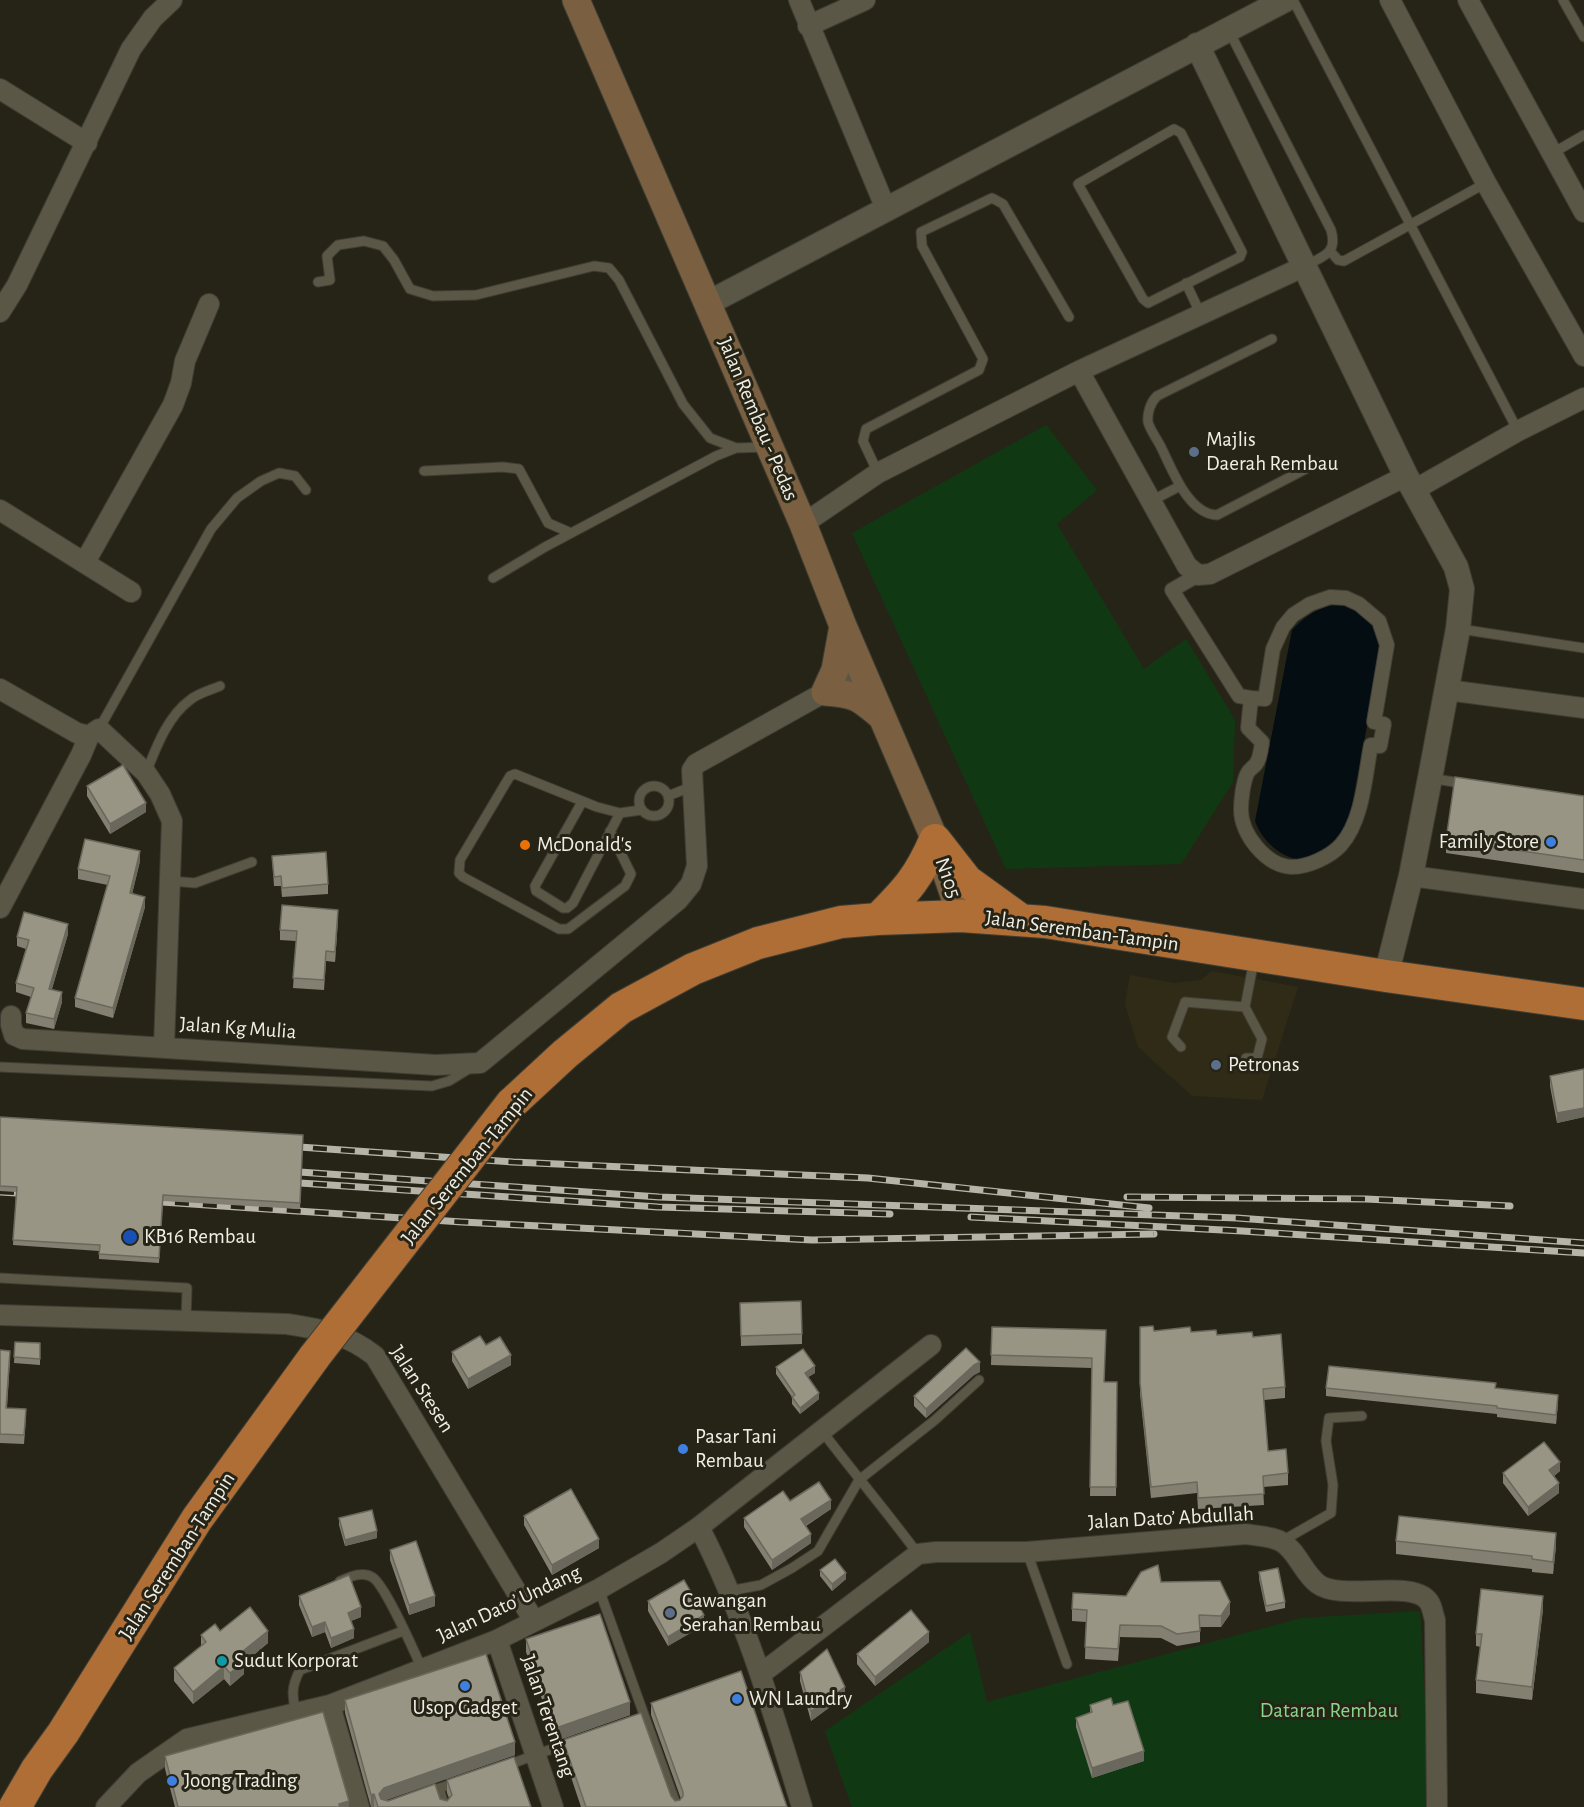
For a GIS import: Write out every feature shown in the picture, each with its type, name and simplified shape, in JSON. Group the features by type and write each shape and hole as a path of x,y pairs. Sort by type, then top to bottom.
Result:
{"highway":[{"path":"878,919 919,874 935,840 967,881 1022,920"},
{"name":"Jalan Seremban-Tampin","path":"15,1807 197,1519 315,1356 511,1104 565,1054 621,1008 693,969 758,943 841,922 961,916 1022,920 1584,1004"},
{"name":"Jalan Seremban-Tampin","path":"2,1807 38,1769"}],"main road":[{"name":"Jalan Rembau - Pedas","path":"576,0 803,524 843,626 935,840"},
{"path":"843,626 835,670 825,692 849,693 862,700 885,720"},
{"name":"N105","path":"935,840 961,916"}],"street":[{"path":"0,312 9,280 87,143 131,49 153,18 172,0"},
{"path":"798,0 886,210"},
{"path":"808,26 865,0"},
{"path":"708,303 1284,0"},
{"path":"1390,0 1486,183 1584,356"},
{"path":"1468,0 1584,212"},
{"path":"1197,45 1410,483 1456,567 1462,589 1458,629 1411,876 1386,976"},
{"path":"0,88 87,143"},
{"path":"803,524 878,473 1078,371 1305,266"},
{"path":"85,562 173,405 181,383 185,361 209,304"},
{"path":"1078,371 1187,566 1198,575"},
{"path":"1251,698 1248,728 1262,742 1258,763 1247,772 1241,810 1244,829 1252,842 1267,856 1282,864 1292,867 1325,857 1341,845 1353,824 1371,745 1380,746 1384,724 1374,723 1387,645 1379,621 1359,604 1346,598 1330,597 1310,604 1293,615 1283,627 1273,649 1266,699 1251,698 1239,696 1172,590 1198,575 1210,574 1410,483 1584,398"},
{"path":"0,510 131,592"},
{"path":"480,1063 678,900 691,884 697,866 692,770 701,760 825,692 861,668"},
{"path":"0,689 77,733 94,732 146,773 160,794 172,821 164,1047"},
{"path":"1447,690 1584,708"},
{"path":"0,908 94,732"},
{"path":"1411,876 1584,900"},
{"name":"Jalan Kg Mulia","path":"11,1016 14,1035 23,1039 436,1065 480,1063"},
{"name":"Jalan Stesen","path":"0,1315 287,1324 317,1328 357,1342 375,1356 534,1621"},
{"name":"Jalan Dato’ Undang","path":"106,1807 138,1773 187,1739 330,1705 497,1640 599,1589 661,1553 699,1527 931,1346"},
{"path":"699,1527 718,1563 762,1673 802,1807"},
{"name":"Jalan Dato’ Abdullah","path":"918,1554 1027,1552 1246,1534 1282,1541 1320,1585 1343,1590 1417,1592 1429,1602 1435,1620 1437,1807"},
{"path":"762,1673 918,1554"},
{"name":"Jalan Terentang","path":"497,1640 553,1807"},
{"path":"330,1705 359,1807"}],"lane":[{"path":"1293,0 1518,431"},
{"path":"1563,0 1584,37"},
{"path":"1228,29 1331,230 1335,242 1330,251 1305,266"},
{"path":"1174,129 1181,133 1242,252 1240,257 1186,284 1148,303 1145,302 1078,184 1174,129"},
{"path":"1551,154 1584,135"},
{"path":"1330,251 1338,260 1344,261 1486,183"},
{"path":"878,473 863,441 866,429 979,370 983,359 922,246 921,232 992,198 1003,204 1069,317"},
{"path":"318,282 330,280 327,256 338,245 364,241 383,246 410,288 433,296 476,295 594,266 609,268 619,280 683,404 710,438 736,448"},
{"path":"1186,284 1201,315"},
{"path":"1272,339 1157,396 1152,402 1148,422 1180,486 1208,515 1217,515 1317,463"},
{"path":"493,578 571,533 716,456 736,448 770,447"},
{"path":"424,471 503,466 519,469 548,523 571,533"},
{"path":"94,732 211,529 237,498 261,481 279,473 294,476 306,490"},
{"path":"1151,501 1180,486"},
{"path":"1458,629 1584,648"},
{"path":"146,773 156,747 172,719 190,699 220,686"},
{"path":"610,831 631,874 629,881 568,929 559,929 459,873 460,860 510,776 515,774 582,802 620,813 641,810 652,817 658,816 668,808 668,796 661,787 649,786 640,794 638,800 641,810"},
{"path":"1430,778 1478,786"},
{"path":"668,796 693,786"},
{"path":"582,802 537,880 536,891 563,908 573,903 620,813"},
{"path":"171,881 195,883 252,862"},
{"path":"1246,1058 1257,1058 1262,1039 1245,1007 1254,956"},
{"path":"1180,1047 1172,1037 1185,1002 1245,1007"},
{"path":"0,1067 432,1086 449,1082 480,1063"},
{"path":"0,1278 188,1288 186,1321"},
{"path":"729,1591 761,1585 818,1551 859,1480 935,1420 979,1380"},
{"path":"1282,1541 1331,1513 1333,1485 1326,1441 1329,1419 1362,1416"},
{"path":"822,1431 918,1554"},
{"path":"1027,1552 1067,1664"},
{"path":"326,1586 359,1574 373,1577 383,1589 423,1670"},
{"path":"599,1589 677,1807"},
{"path":"296,1713 293,1684 300,1670 403,1631"},
{"path":"634,1720 645,1716"},
{"path":"493,1770 579,1739"},
{"path":"418,1796 471,1777"},
{"path":"439,1789 445,1807"}],"shaded area":[{"path":"1339,604 1357,609 1373,623 1382,647 1346,829 1338,840 1317,857 1305,860 1295,859 1286,856 1270,844 1255,821 1292,630 1313,612"},
{"path":"1212,971 1298,987 1262,1100 1192,1096 1138,1047 1125,1004 1130,975 1174,983 1201,980"}],"green space":[{"path":"1046,425 1097,490 1057,524 1144,669 1186,639 1235,720 1233,782 1181,864 1006,869 852,533"},
{"name":"Dataran Rembau","path":"1420,1611 1431,1807 852,1807 825,1731 970,1632 987,1702 1302,1618"}],"building":[{"path":"123,765 146,803 110,824 87,786"},
{"path":"1455,777 1584,796 1584,860 1446,840"},
{"path":"85,839 140,851 130,893 145,897 113,1008 75,998 110,876 78,869"},
{"path":"326,852 328,884 282,888 281,876 274,877 272,856"},
{"path":"282,905 338,910 335,952 326,951 324,980 293,978 297,931 280,930"},
{"path":"24,912 68,924 49,989 62,992 54,1019 26,1013 34,988 16,983 29,940 17,937"},
{"path":"1584,1069 1584,1108 1557,1113 1550,1076"},
{"path":"0,1117 303,1135 300,1203 163,1195 159,1258 99,1254 100,1245 13,1240 17,1187 0,1186"},
{"path":"801,1301 802,1334 741,1336 740,1303"},
{"path":"1153,1326 1154,1331 1190,1327 1191,1332 1216,1330 1217,1335 1252,1332 1253,1337 1281,1334 1285,1387 1263,1389 1268,1451 1286,1449 1288,1473 1263,1476 1264,1494 1198,1498 1197,1482 1151,1487 1140,1383 1140,1327"},
{"path":"992,1327 1106,1330 1104,1382 1117,1382 1116,1487 1090,1487 1092,1358 991,1355"},
{"path":"480,1336 486,1345 500,1337 511,1355 468,1379 452,1352"},
{"path":"15,1342 40,1343 40,1359 14,1357"},
{"path":"966,1348 980,1362 926,1409 914,1396"},
{"path":"803,1349 815,1366 805,1373 819,1393 800,1408 792,1397 795,1395 776,1367"},
{"path":"0,1350 10,1351 6,1408 26,1409 24,1435 0,1434"},
{"path":"1329,1366 1496,1383 1495,1388 1558,1395 1556,1415 1497,1408 1497,1406 1326,1388"},
{"path":"1544,1442 1560,1462 1549,1470 1559,1483 1528,1507 1503,1473"},
{"path":"819,1482 831,1500 801,1519 811,1534 772,1560 744,1518 783,1491 790,1501"},
{"path":"571,1489 599,1539 552,1565 524,1516"},
{"path":"372,1510 377,1531 345,1540 339,1518"},
{"path":"1399,1516 1556,1533 1553,1562 1532,1559 1532,1556 1396,1541"},
{"path":"416,1541 435,1596 409,1605 390,1550"},
{"path":"835,1559 846,1573 832,1584 820,1570"},
{"path":"1158,1565 1161,1582 1220,1581 1230,1602 1221,1616 1199,1615 1200,1631 1177,1634 1161,1626 1120,1625 1118,1649 1085,1647 1087,1610 1072,1609 1073,1593 1126,1596 1141,1572"},
{"path":"1278,1568 1285,1602 1266,1606 1259,1572"},
{"path":"349,1575 361,1607 348,1613 354,1629 331,1638 325,1622 312,1627 299,1596"},
{"path":"684,1580 704,1615 668,1637 648,1601"},
{"path":"1481,1589 1543,1596 1532,1687 1476,1680 1482,1634 1476,1634"},
{"name":"Sudut Korporat","path":"250,1607 268,1631 238,1655 244,1662 230,1673 224,1666 193,1692 174,1668 206,1642 201,1635 215,1624 220,1631"},
{"path":"911,1610 929,1632 875,1677 857,1654"},
{"path":"600,1614 630,1702 556,1728 526,1639"},
{"path":"827,1649 845,1687 811,1711 800,1672"},
{"path":"486,1654 515,1742 384,1788 379,1794 381,1799 388,1801 435,1784 440,1799 447,1801 452,1795 447,1780 514,1757 531,1807 378,1807 374,1794 371,1795 345,1700"},
{"path":"741,1671 787,1807 586,1807 563,1740 641,1713 671,1796 675,1801 680,1800 683,1792 651,1703"},
{"path":"1111,1698 1113,1705 1128,1701 1144,1751 1092,1768 1076,1718 1092,1712 1090,1705"},
{"path":"323,1712 349,1801 339,1804 340,1807 178,1807 165,1756"}],"railway":[{"path":"285,1146 513,1162 868,1178 1149,1208"},
{"path":"285,1171 659,1197 1237,1218 1584,1243"},
{"path":"285,1182 658,1207 890,1214"},
{"path":"0,1192 33,1194"},
{"path":"1127,1197 1366,1199 1510,1206"},
{"path":"147,1201 462,1222 812,1240 1154,1234"},
{"path":"971,1217 1242,1231 1584,1253"}],"place":[{"name":"Majlis Daerah Rembau","path":"1194,452"},
{"name":"Family Store","path":"1551,842"},
{"name":"McDonald's","path":"525,845"},
{"name":"Petronas","path":"1216,1065"},
{"name":"KB16 Rembau","path":"130,1237"},
{"name":"Pasar Tani Rembau","path":"683,1449"},
{"name":"Cawangan Serahan Rembau","path":"670,1613"},
{"name":"Sudut Korporat","path":"222,1661"},
{"name":"Usop Gadget","path":"465,1686"},
{"name":"WN Laundry","path":"737,1699"},
{"name":"Joong Trading","path":"172,1781"}]}
